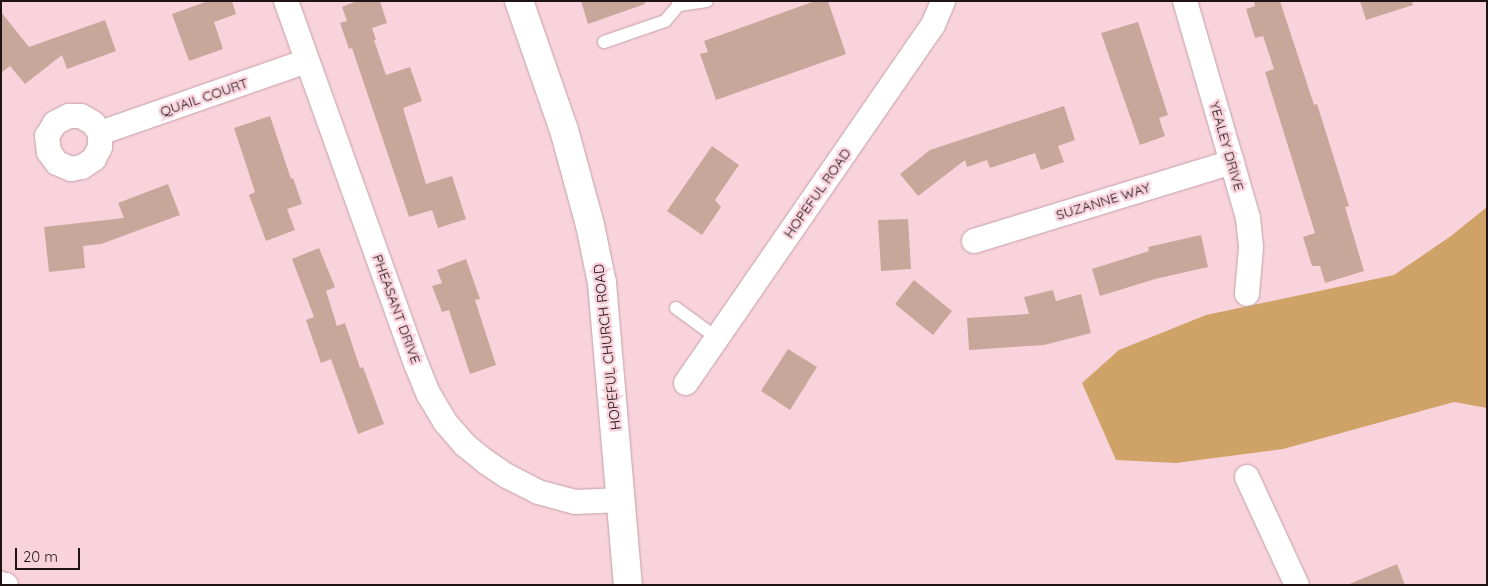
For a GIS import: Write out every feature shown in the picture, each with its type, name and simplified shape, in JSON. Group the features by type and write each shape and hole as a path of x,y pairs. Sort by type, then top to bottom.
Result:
{"main road":[{"name":"HOPEFUL CHURCH ROAD","path":"519,1 564,130 590,225 605,308 628,585"}],"street":[{"name":"PHEASANT DRIVE","path":"286,1 417,366 429,395 445,422 465,445 486,462 507,476 538,492 575,502 622,500"},
{"name":"HOPEFUL ROAD","path":"686,383 933,25 943,1"},
{"name":"YEALEY DRIVE","path":"1185,1 1248,218 1250,248 1247,294"},
{"name":"QUAIL COURT","path":"100,133 307,61"},
{"name":"SUZANNE WAY","path":"974,241 1232,162"},
{"path":"1247,477 1297,585"},
{"path":"1,584 6,585"}],"lane":[{"path":"604,42 665,21 679,3 707,1"},
{"path":"676,308 717,338"}],"shaded area":[{"path":"1487,207 1487,408 1454,402 1283,449 1176,463 1116,460 1082,383 1119,350 1206,315 1394,275 1451,236"}],"building":[{"path":"208,1 232,1 236,14 214,22 223,49 189,61 172,14"},
{"path":"357,1 380,1 387,23 372,28 376,40 374,40 386,75 410,67 422,101 403,108 426,184 452,176 466,219 438,228 432,210 409,217 352,48 349,49 340,23 347,21 342,7"},
{"path":"581,1 645,1 645,4 588,24"},
{"path":"815,1 828,1 846,54 716,100 700,54 708,52 704,41"},
{"path":"1254,1 1280,1 1314,105 1317,104 1349,206 1345,207 1364,271 1325,283 1320,266 1312,266 1303,237 1315,233 1265,72 1274,69 1263,36 1255,38 1246,9 1255,6"},
{"path":"1360,1 1412,1 1413,5 1366,20"},
{"path":"1,12 29,47 105,20 116,51 67,69 62,55 25,84 10,66 1,73"},
{"path":"1138,22 1168,115 1159,118 1165,136 1140,145 1101,33"},
{"path":"1064,106 1075,140 1058,146 1064,162 1041,170 1035,153 990,168 987,160 967,167 965,160 918,196 900,174 930,150"},
{"path":"270,116 291,179 293,178 302,204 287,209 295,230 266,241 249,195 255,192 234,128"},
{"path":"712,146 739,165 715,200 721,207 702,235 667,211"},
{"path":"168,184 180,215 101,244 83,246 85,268 49,272 44,227 124,218 118,203"},
{"path":"908,219 911,269 881,271 878,220"},
{"path":"1201,235 1208,267 1155,279 1100,296 1092,269 1149,251 1148,247"},
{"path":"319,248 335,287 326,291 337,326 345,323 360,368 363,367 384,424 358,434 331,359 321,363 306,320 314,317 292,259"},
{"path":"466,259 480,299 475,300 496,365 470,374 449,310 442,312 432,286 442,283 437,270"},
{"path":"914,280 952,311 933,335 895,304"},
{"path":"1053,290 1056,301 1081,294 1091,333 1044,345 969,350 967,318 1029,314 1024,297"},
{"path":"788,349 817,367 790,410 761,391"},
{"path":"1397,564 1405,585 1347,585"}]}
